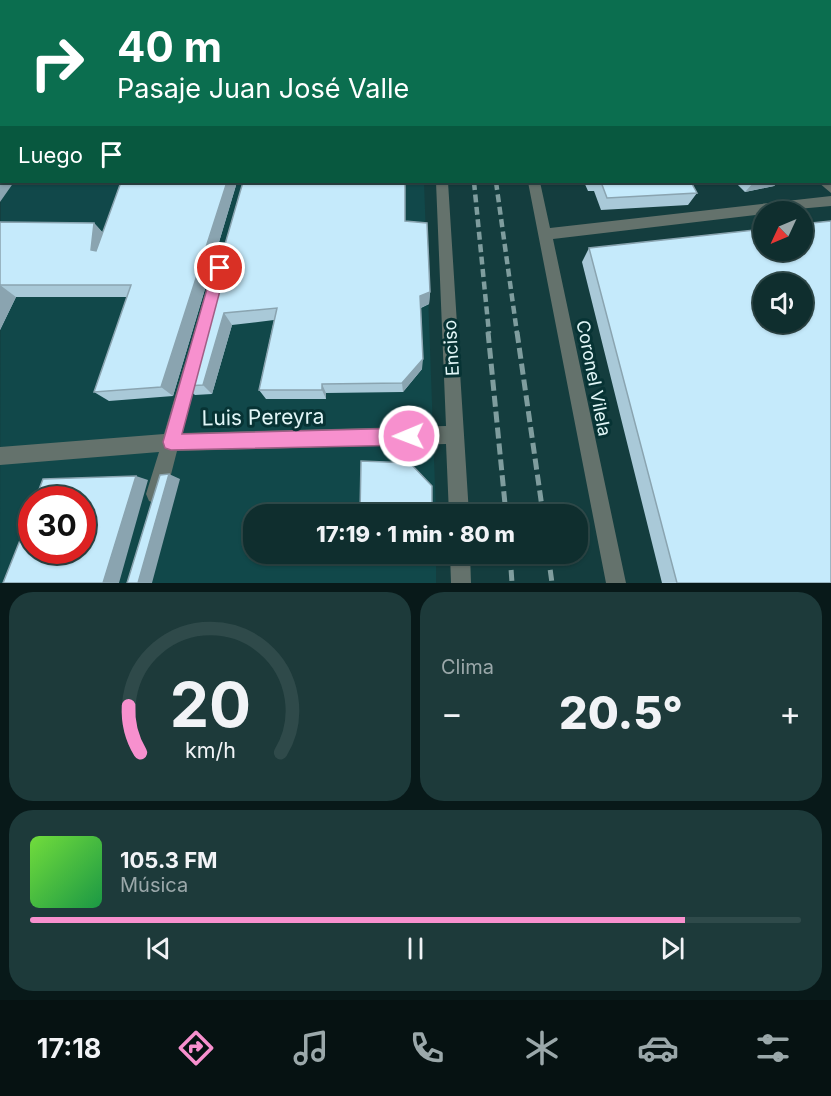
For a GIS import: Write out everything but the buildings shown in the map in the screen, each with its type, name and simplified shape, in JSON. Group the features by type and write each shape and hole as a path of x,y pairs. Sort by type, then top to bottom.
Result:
{"street":[{"name":"Enciso","path":"442,183 459,504"},
{"name":"Coronel Vilela","path":"534,183 616,583"},
{"path":"546,234 831,201"},
{"path":"150,518 196,351"},
{"name":"Luis Pereyra","path":"0,456 171,442 456,435"},
{"path":"460,564 461,583"}],"shaded area":[{"path":"1,183 424,183 436,504 243,504 243,564 436,564 436,583 0,583"}],"railway":[{"path":"474,183 489,333"},
{"path":"496,183 517,333"},
{"path":"488,332 505,504"},
{"path":"517,332 542,504"},
{"path":"511,564 512,583"},
{"path":"549,564 552,583"}],"route":[{"path":"220,268 171,442 409,436"}]}
